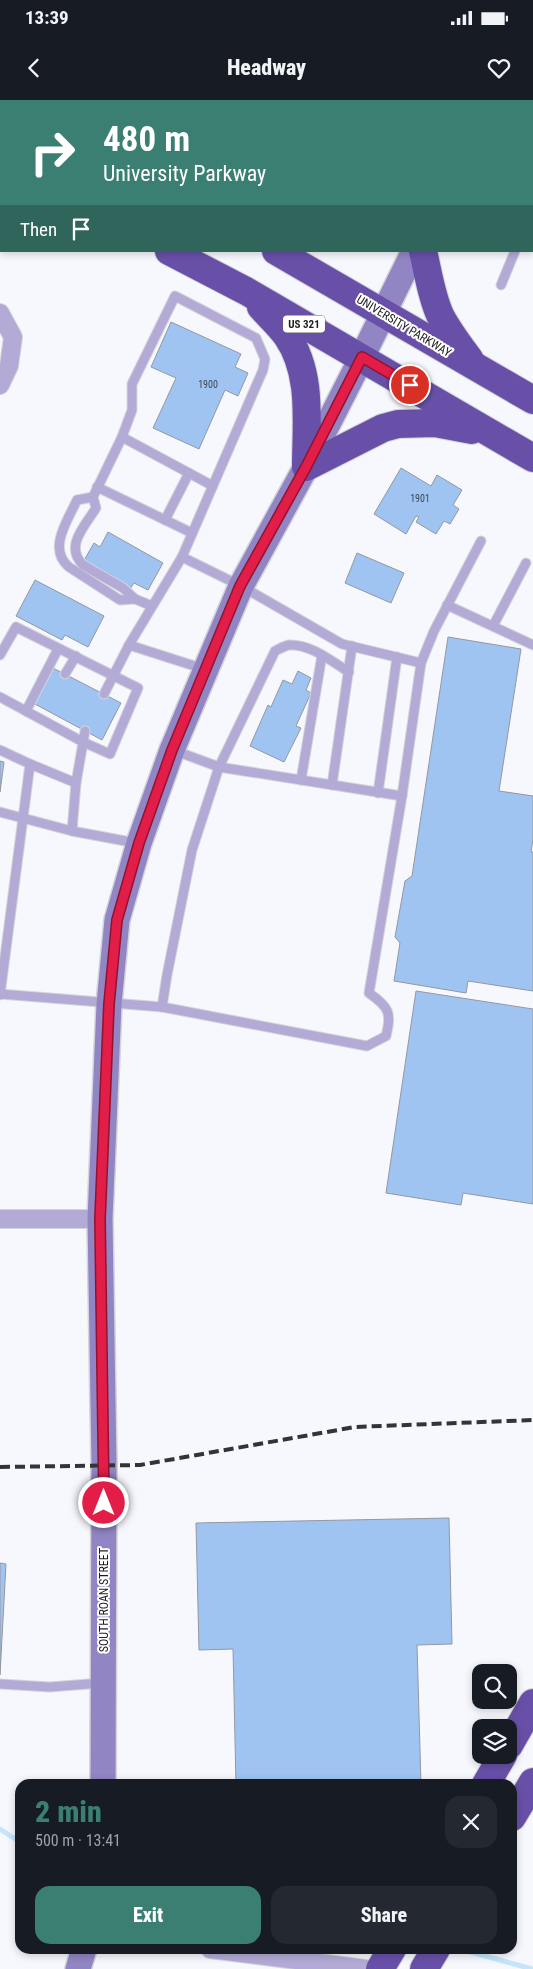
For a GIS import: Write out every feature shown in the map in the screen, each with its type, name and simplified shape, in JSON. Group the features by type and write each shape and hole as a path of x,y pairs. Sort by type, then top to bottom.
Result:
{"highway":[{"name":"US 321","path":"172,252 246,291 362,357 533,458"},
{"name":"UNIVERSITY PARKWAY","path":"278,252 533,400"},
{"path":"423,252 434,298 440,314 452,335 477,369"},
{"path":"246,291 287,336 300,363 306,395 306,467 383,428 398,424 436,423 488,432"},
{"path":"517,1731 533,1703"},
{"path":"489,1779 498,1764"},
{"path":"517,1809 533,1782"},
{"path":"380,1969 389,1954"},
{"path":"424,1969 433,1954"}],"main road":[{"name":"SOUTH ROAN STREET","path":"103,1779 104,1463 100,1219 109,1004 117,920 139,843 172,750 240,586 306,467 414,252"},
{"path":"78,1969 82,1954"}],"street":[{"path":"0,313 13,337 9,366 0,385"},
{"path":"0,1219 100,1219"},
{"path":"249,1954 366,1969"}],"lane":[{"path":"501,285 515,252"},
{"path":"104,694 129,645 182,557 263,370 265,360 256,338 175,296 132,384 132,410 122,437 93,497 96,508 75,543 75,552 78,560 83,565 124,588 135,600"},
{"path":"122,437 213,486"},
{"path":"165,520 189,473"},
{"path":"97,487 192,533"},
{"path":"93,497 77,500 59,538 59,554 64,563 69,567 120,600 135,600 152,606"},
{"path":"30,764 0,995 162,1007 368,1046 386,1036 389,1023 389,1012 381,1001 369,993 402,796 421,663 434,631 480,541"},
{"path":"182,557 240,586 342,644 421,663"},
{"path":"493,626 526,563"},
{"path":"447,605 533,645"},
{"path":"0,655 16,627 138,688 110,754 83,742 0,697"},
{"path":"129,645 206,669"},
{"path":"162,1007 192,850 220,767 275,651 287,645 302,646 322,655 349,672"},
{"path":"332,785 352,646"},
{"path":"26,711 58,648"},
{"path":"301,780 322,655"},
{"path":"65,674 76,656"},
{"path":"378,793 397,658"},
{"path":"42,720 46,710"},
{"path":"72,831 76,783 85,731"},
{"path":"0,750 76,783"},
{"path":"172,750 220,767 402,796"},
{"path":"0,812 24,820 72,831 139,843"},
{"path":"0,1684 50,1688 104,1683"}],"building":[{"path":"171,322 241,354 235,367 248,373 238,396 225,390 199,449 153,428 176,378 151,367"},
{"path":"401,468 431,486 437,475 462,490 453,505 459,509 450,524 444,521 436,534 416,522 419,517 416,516 406,534 374,514"},
{"path":"108,532 163,563 148,590 134,583 130,589 112,578 113,576 83,562 94,543 100,547"},
{"path":"357,553 404,573 391,603 345,583"},
{"path":"35,580 104,616 88,647 65,635 62,640 16,616"},
{"path":"448,637 521,649 499,791 533,796 533,839 531,852 533,852 533,991 468,981 466,993 394,981 400,943 395,937 405,881 412,876"},
{"path":"51,667 121,703 102,740 33,703"},
{"path":"298,671 311,678 306,690 311,693 296,726 301,728 284,762 250,746 268,705 271,707 283,680 292,684"},
{"path":"0,761 4,762 0,792"},
{"path":"416,991 533,1009 533,1204 463,1193 461,1205 386,1193"},
{"path":"449,1518 452,1644 417,1645 421,1779 236,1779 233,1649 199,1650 196,1523"},
{"path":"0,1563 6,1564 0,1675"}],"waterway":[{"path":"0,1829 15,1839"},
{"path":"478,1954 532,1969"}],"railway":[{"path":"0,1467 140,1465 355,1427 533,1420"}],"route":[{"path":"104,1503 100,1219 109,1004 117,920 139,843 172,750 240,586 306,467 362,357 410,385"}]}
